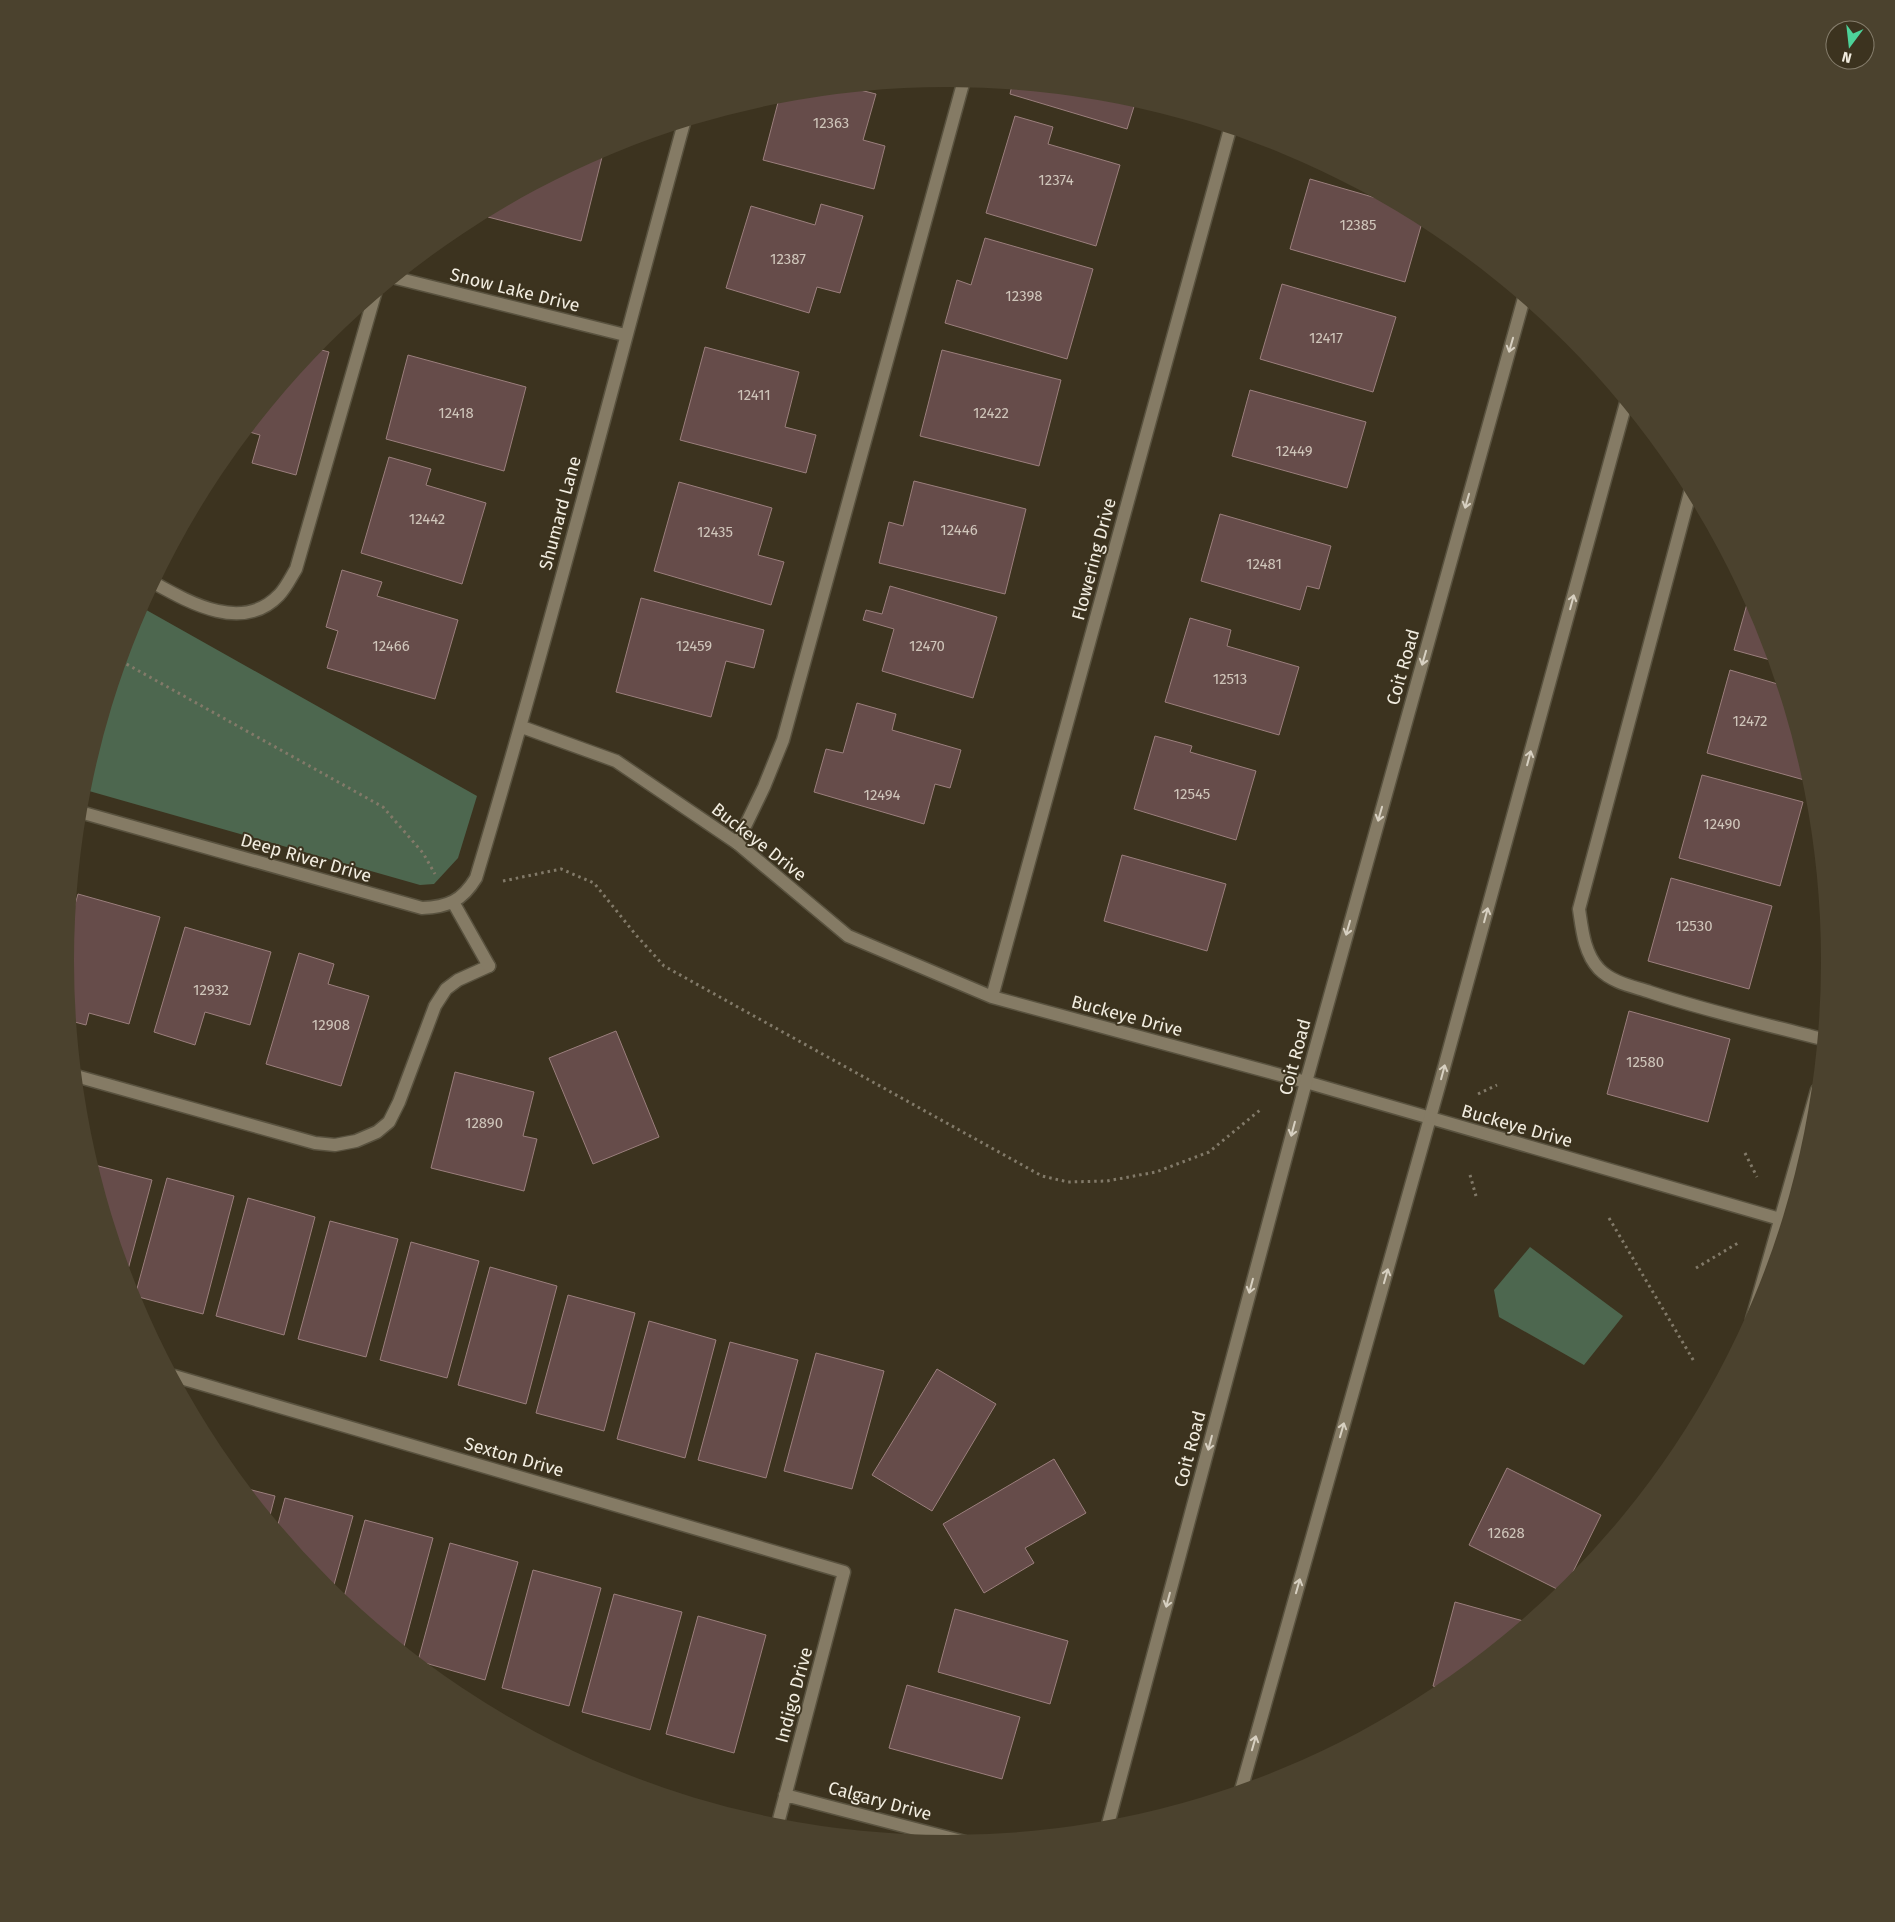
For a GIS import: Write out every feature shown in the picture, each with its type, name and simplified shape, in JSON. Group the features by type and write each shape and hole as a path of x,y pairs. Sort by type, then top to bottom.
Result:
{"street":[{"path":"737,843 764,787 783,740 962,87"},
{"name":"Shumard Lane","path":"453,902 468,891 476,878 522,727 682,129"},
{"name":"Flowering Drive","path":"992,998 1229,134"},
{"name":"Snow Lake Drive","path":"402,279 626,335"},
{"path":"159,586 206,609 230,613 246,612 266,606 280,595 296,569 372,303"},
{"name":"Coit Road","path":"1109,1819 1306,1082 1523,303"},
{"path":"1243,1782 1430,1119 1624,409"},
{"path":"1688,499 1579,909 1582,929 1590,955 1598,968 1612,980 1679,1002 1817,1038"},
{"name":"Buckeye Drive","path":"522,727 616,761 737,843 848,936 992,998 1306,1082 1780,1219"},
{"name":"Deep River Drive","path":"87,814 422,908 440,907 453,902"},
{"path":"81,1078 315,1142 335,1145 356,1141 377,1132 389,1122 399,1102 435,1006 446,989 458,980 489,966 453,902"},
{"path":"1769,1257 1799,1154"},
{"name":"Sexton Drive","path":"180,1378 844,1572"},
{"name":"Indigo Drive","path":"779,1818 844,1572"},
{"name":"Calgary Drive","path":"785,1795 937,1835"}],"path":[{"path":"126,664 383,807 423,853 436,874"},
{"path":"502,881 561,869 594,883 664,966 1042,1176 1068,1182 1107,1181 1156,1172 1209,1152 1260,1110"},
{"path":"1478,1094 1497,1085"},
{"path":"1746,1153 1757,1177"},
{"path":"1470,1175 1476,1196"},
{"path":"1609,1218 1695,1363"},
{"path":"1696,1268 1738,1243"}],"green space":[{"path":"148,611 477,796 458,858 434,884 420,885 91,792 104,735 120,680"},
{"path":"1530,1247 1623,1316 1584,1365 1499,1317 1494,1290"}],"building":[{"path":"1011,90 1062,95 1134,108 1127,129 1010,94"},
{"path":"866,92 876,94 863,140 885,146 874,189 763,160 778,104"},
{"path":"1015,116 1053,127 1048,144 1120,165 1096,246 986,213"},
{"path":"601,159 581,241 490,217 561,177"},
{"path":"1310,179 1369,196 1421,227 1405,282 1290,249"},
{"path":"821,204 863,216 840,293 817,287 809,313 726,288 751,206 815,225"},
{"path":"985,238 1093,269 1067,359 945,323 957,280 971,285"},
{"path":"1282,284 1396,317 1373,392 1260,359"},
{"path":"705,347 799,372 785,427 816,435 806,473 680,440"},
{"path":"323,350 329,352 296,475 252,463 260,435 251,433"},
{"path":"942,350 1061,380 1039,466 920,436"},
{"path":"408,355 526,387 504,471 386,439"},
{"path":"1250,390 1366,422 1347,488 1232,456"},
{"path":"389,457 431,469 426,485 486,503 462,584 361,553"},
{"path":"914,481 1026,509 1005,594 879,563 889,522 903,526"},
{"path":"679,482 772,508 758,555 784,562 771,605 654,571"},
{"path":"1220,514 1331,546 1319,589 1307,586 1300,610 1201,581"},
{"path":"342,570 382,582 377,596 458,620 435,699 327,668 338,631 326,627"},
{"path":"890,586 997,617 973,698 882,671 894,629 863,620 866,610 882,614"},
{"path":"641,598 764,630 754,668 726,661 711,717 616,692"},
{"path":"1746,608 1767,659 1734,650"},
{"path":"1190,618 1231,630 1227,646 1299,667 1279,735 1165,702"},
{"path":"1730,670 1776,684 1801,779 1707,753"},
{"path":"857,703 896,714 892,730 961,750 950,788 935,784 924,824 814,792 826,749 843,753"},
{"path":"1155,736 1192,746 1190,752 1256,771 1236,840 1134,809"},
{"path":"1702,775 1803,802 1780,886 1679,858"},
{"path":"1122,855 1226,884 1207,951 1104,921"},
{"path":"1671,878 1772,906 1749,989 1648,961"},
{"path":"78,894 160,917 129,1024 89,1013 86,1025 76,1022 74,961"},
{"path":"185,927 271,952 250,1025 205,1012 195,1045 154,1032"},
{"path":"299,953 334,964 328,984 369,996 341,1086 266,1064"},
{"path":"1629,1011 1730,1039 1708,1122 1607,1094"},
{"path":"616,1031 659,1137 593,1164 549,1058"},
{"path":"455,1072 534,1092 523,1136 537,1139 524,1191 431,1168"},
{"path":"99,1166 152,1180 129,1266 120,1242"},
{"path":"167,1178 234,1196 203,1314 141,1298 137,1288"},
{"path":"248,1198 315,1217 284,1335 216,1316"},
{"path":"330,1221 398,1239 366,1357 298,1339"},
{"path":"411,1242 479,1261 447,1378 380,1360"},
{"path":"490,1267 557,1286 526,1404 458,1385"},
{"path":"568,1295 635,1313 604,1431 536,1413"},
{"path":"649,1321 716,1340 685,1458 617,1439"},
{"path":"730,1342 798,1360 766,1478 698,1460"},
{"path":"816,1353 884,1371 852,1489 784,1471"},
{"path":"937,1369 996,1404 932,1511 872,1475"},
{"path":"1054,1459 1086,1513 1025,1548 1034,1563 984,1593 943,1524"},
{"path":"1507,1468 1601,1515 1574,1569 1555,1588 1469,1545"},
{"path":"252,1490 275,1496 271,1513"},
{"path":"285,1498 353,1516 334,1583 291,1537 279,1522"},
{"path":"365,1520 433,1538 404,1645 371,1618 345,1593"},
{"path":"450,1543 518,1562 485,1680 431,1665 419,1656"},
{"path":"533,1570 601,1588 569,1706 502,1688"},
{"path":"614,1594 682,1612 650,1730 582,1712"},
{"path":"1455,1602 1521,1620 1479,1654 1433,1686"},
{"path":"955,1609 1068,1641 1050,1704 938,1672"},
{"path":"698,1616 766,1635 734,1753 666,1734"},
{"path":"907,1685 1020,1717 1002,1779 889,1748"}]}
